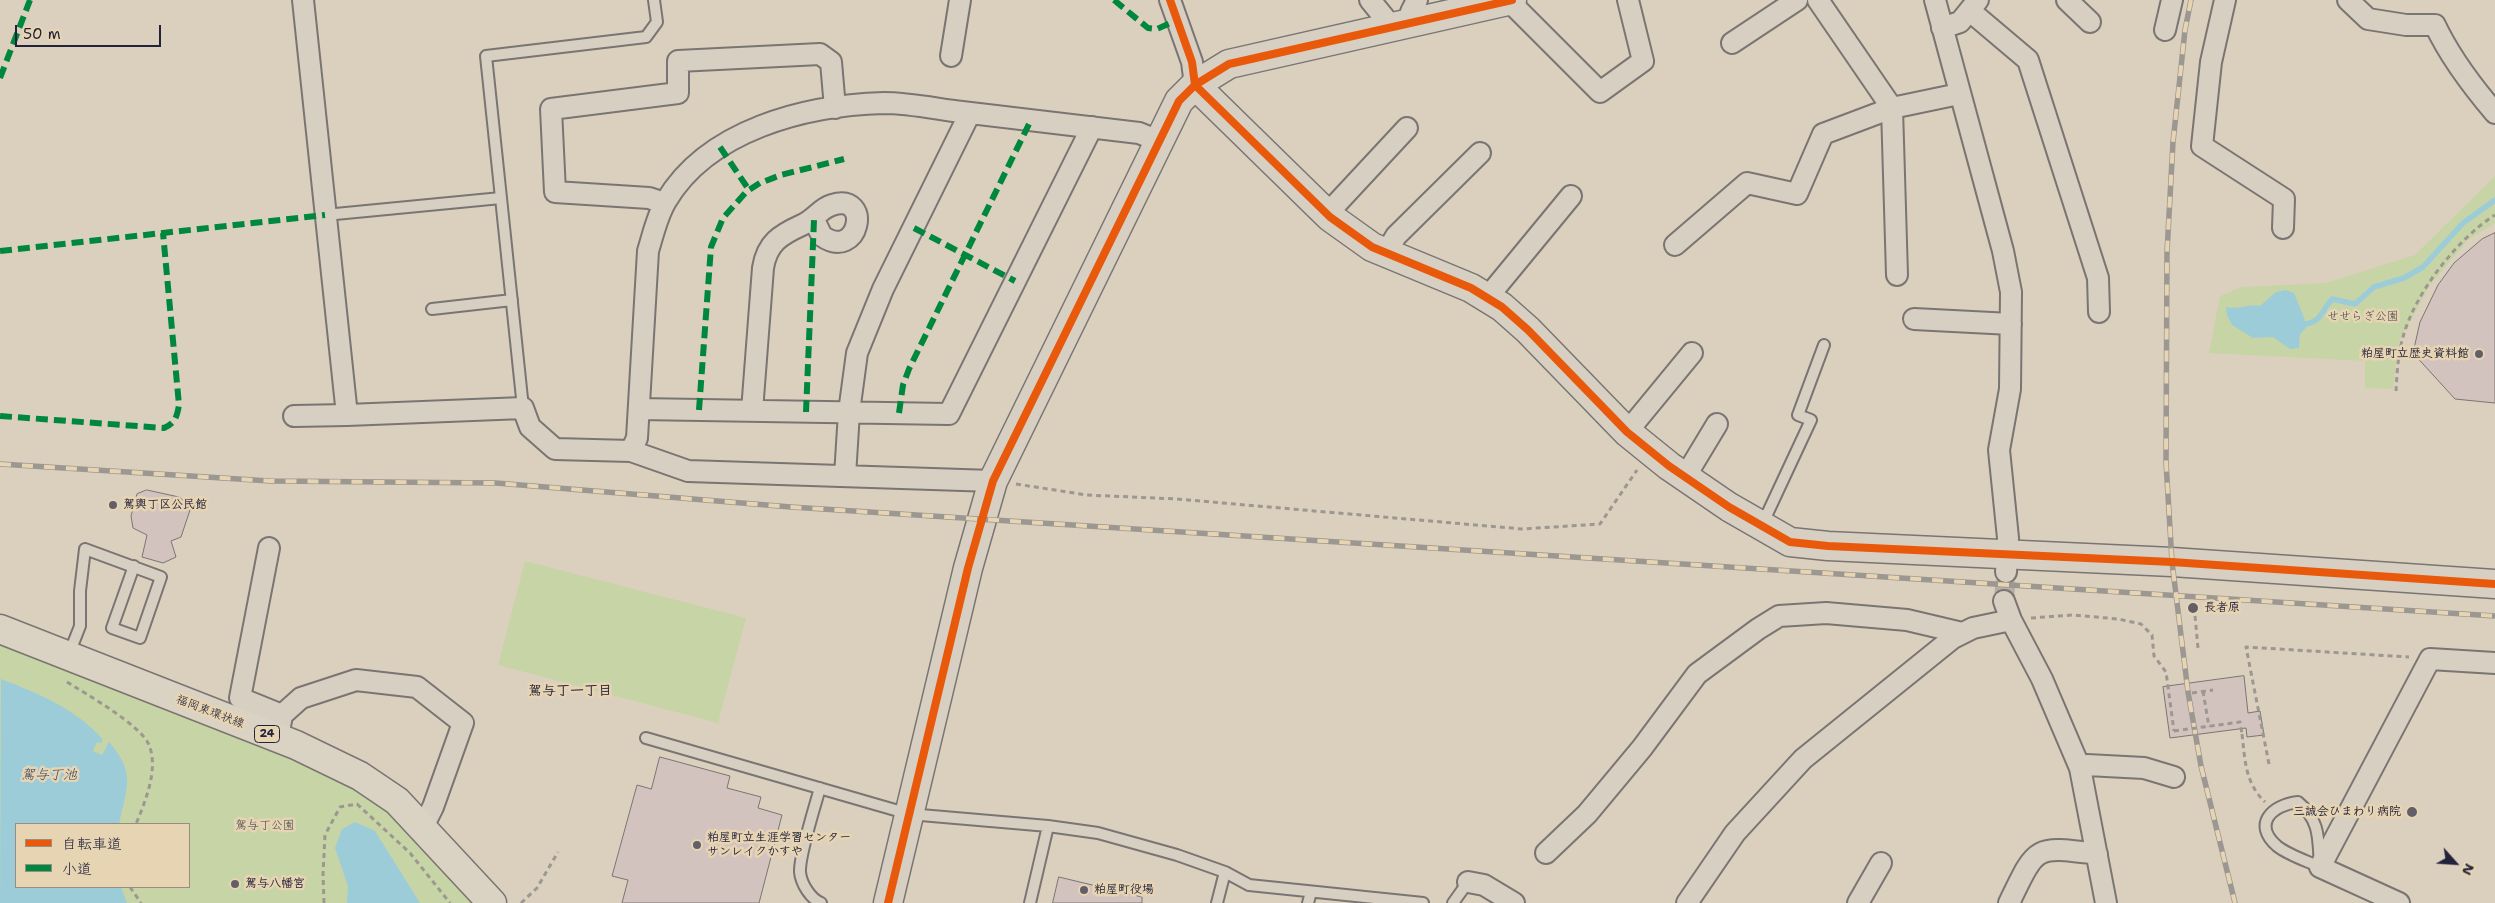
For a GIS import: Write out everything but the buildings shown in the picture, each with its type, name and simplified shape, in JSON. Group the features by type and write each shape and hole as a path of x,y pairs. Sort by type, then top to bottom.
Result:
{"main road":[{"name":"福岡東環状線","path":"0,629 65,668 280,727 397,801 492,903"}],"street":[{"path":"303,0 347,415"},
{"path":"951,56 960,0"},
{"path":"1170,0 1192,62 1195,86 1327,214 1372,247 1471,288 1502,307 1528,330 1626,432 1685,477 1729,507 1790,542 2007,563 2172,562 2495,584"},
{"path":"1370,0 1407,16"},
{"path":"888,903 968,568 992,481 1179,101 1195,86 1229,64 1407,16 1505,1 1600,92 1643,61 1628,0"},
{"path":"1732,42 1797,0"},
{"path":"1818,0 1892,108 1897,275"},
{"path":"1936,0 1959,94 2003,251 2011,292 2010,389 2000,450 2007,563"},
{"path":"2067,0 2090,22"},
{"path":"2165,30 2172,0"},
{"path":"2225,0 2211,62 2202,146 2284,199 2283,228"},
{"path":"2348,0 2368,19 2406,24 2434,25 2444,44 2474,88 2495,113"},
{"path":"1942,28 1960,22 1974,5 2028,60 2098,278 2098,312"},
{"path":"664,203 648,198 556,192 551,109 678,93 678,61 820,54 831,62 834,108"},
{"path":"1675,245 1747,183 1797,194 1824,134 1892,108 1959,94"},
{"path":"631,451 637,438 648,251 664,203 689,170 705,156 726,143 764,125 809,112 885,103 1139,133 1158,141"},
{"path":"845,476 848,412 857,353 869,320 970,113"},
{"path":"639,409 949,414 1092,127"},
{"path":"1327,214 1407,128"},
{"path":"1386,252 1396,236 1480,153"},
{"path":"1487,298 1571,196"},
{"path":"752,410 765,257 775,240 783,234 814,220"},
{"path":"1914,319 2011,324"},
{"path":"1626,432 1692,352"},
{"path":"294,416 523,408 530,427 554,449 631,451 688,471 992,481"},
{"path":"1685,477 1717,424"},
{"path":"269,548 240,698 280,727 301,698 356,680 417,687 463,723 433,807 422,829"},
{"path":"2004,601 2011,620 2042,678 2080,768 2106,903"},
{"path":"1546,853 1587,814 1642,748 1697,674 1758,628 1780,616 1826,612 1907,620 1962,633"},
{"path":"1688,903 1735,834 1803,759 1954,638 1974,628 2011,620"},
{"path":"2399,903 2320,867 2430,659 2495,663"},
{"path":"2080,768 2087,765 2144,768 2174,777"},
{"path":"2008,903 2027,866 2037,853 2054,848 2097,854"},
{"path":"1858,903 1881,862"},
{"path":"1468,882 1484,884 1514,903"}],"lane":[{"path":"523,408 486,56 646,37 657,22 654,0"},
{"path":"325,215 501,198"},
{"path":"432,309 512,300"},
{"path":"1761,526 1812,420 1798,415 1824,344"},
{"path":"65,668 80,626 80,591 85,549 134,566 161,577 140,638 112,628 134,566"},
{"path":"646,738 909,814 1048,826 1098,833 1177,855 1225,872 1249,885 1315,896 1423,903"},
{"path":"820,788 800,872 814,900 821,903"},
{"path":"2298,802 2308,810 2314,820 2318,838 2320,867 2278,847 2267,834 2266,820 2274,809 2298,802"},
{"path":"1030,903 1048,826"},
{"path":"1217,903 1225,872"},
{"path":"1454,903 1468,882"},
{"path":"1308,903 1315,896"}],"path":[{"path":"2396,391 2403,336 2426,286 2475,230 2495,215"},
{"path":"992,481 1086,496 1177,499 1522,528 1600,524 1650,451"},
{"path":"2011,620 2073,615 2118,619 2141,624 2152,635 2154,656 2166,672 2174,732 2240,722 2246,766 2252,787 2274,809"},
{"path":"2195,616 2198,648"},
{"path":"2269,764 2246,647 2430,659"},
{"path":"65,668 126,720 149,744 153,767 144,804 136,823"},
{"path":"2192,693 2213,690"},
{"path":"2203,691 2209,727"},
{"path":"324,903 325,835 340,807 357,804 410,853 450,903"},
{"path":"521,903 537,888 558,852"},
{"path":"131,888 141,903"}],"green space":[{"name":"せせらぎ公園","path":"2495,176 2495,223 2468,240 2430,285 2398,344 2393,389 2365,388 2365,361 2209,353 2220,296 2242,287 2326,283 2415,255"},
{"path":"525,561 746,618 718,723 498,665"},
{"name":"駕与丁公園","path":"0,642 289,751 385,806 475,903 0,903"}],"water":[{"path":"2286,290 2294,293 2306,328 2300,334 2299,348 2290,349 2273,337 2253,338 2232,325 2227,315 2226,307 2260,306 2276,292"},
{"name":"駕与丁池","path":"1,679 56,703 81,719 103,740 101,743 97,742 93,751 102,755 109,742 118,753 126,772 127,781 119,823 15,823 15,888 121,888 127,903 0,903"},
{"path":"355,822 375,831 420,903 347,903 348,886 335,848 342,829"}],"waterway":[{"path":"2306,324 2319,318 2332,299 2355,304 2374,287 2404,278 2423,267 2463,223 2495,200"}],"tunnel":[{"path":"2004,601 2006,572"}],"railway":[{"path":"2191,0 2185,30 2173,142 2167,252 2166,462 2172,562 2188,692 2201,766 2235,903"},
{"path":"0,464 270,481 496,483 791,507 2495,616"}],"marked path":[{"path":"0,78 30,0"},
{"path":"1114,0 1148,28 1157,29 1177,20"},
{"path":"899,413 903,385 909,369 1031,120"},
{"path":"720,147 749,190"},
{"path":"699,410 711,247 723,218 746,192 760,183 781,175 844,159"},
{"path":"0,251 325,215"},
{"path":"806,412 814,220"},
{"path":"914,228 1015,281"},
{"path":"0,416 164,428 173,422 179,405 163,233"}],"cycle path":[{"path":"1170,0 1192,62 1195,85 1330,217 1372,247 1471,288 1502,307 1528,330 1627,432 1669,466 1729,507 1790,542 1828,546 2172,562 2495,584"},
{"path":"888,903 968,568 993,481 1179,101 1195,85 1229,64 1512,0"}],"place":[{"name":"粕屋町立歴史資料館","path":"2479,354"},
{"name":"駕輿丁区公民館","path":"113,505"},
{"name":"長者原","path":"2193,608"},
{"name":"三誠会ひまわり病院","path":"2412,812"},
{"name":"粕屋町立生涯学習センター サンレイクかすや","path":"697,845"},
{"name":"駕与八幡宮","path":"235,884"},
{"name":"粕屋町役場","path":"1084,890"}],"district":[{"name":"駕与丁一丁目","path":"570,691"}]}
